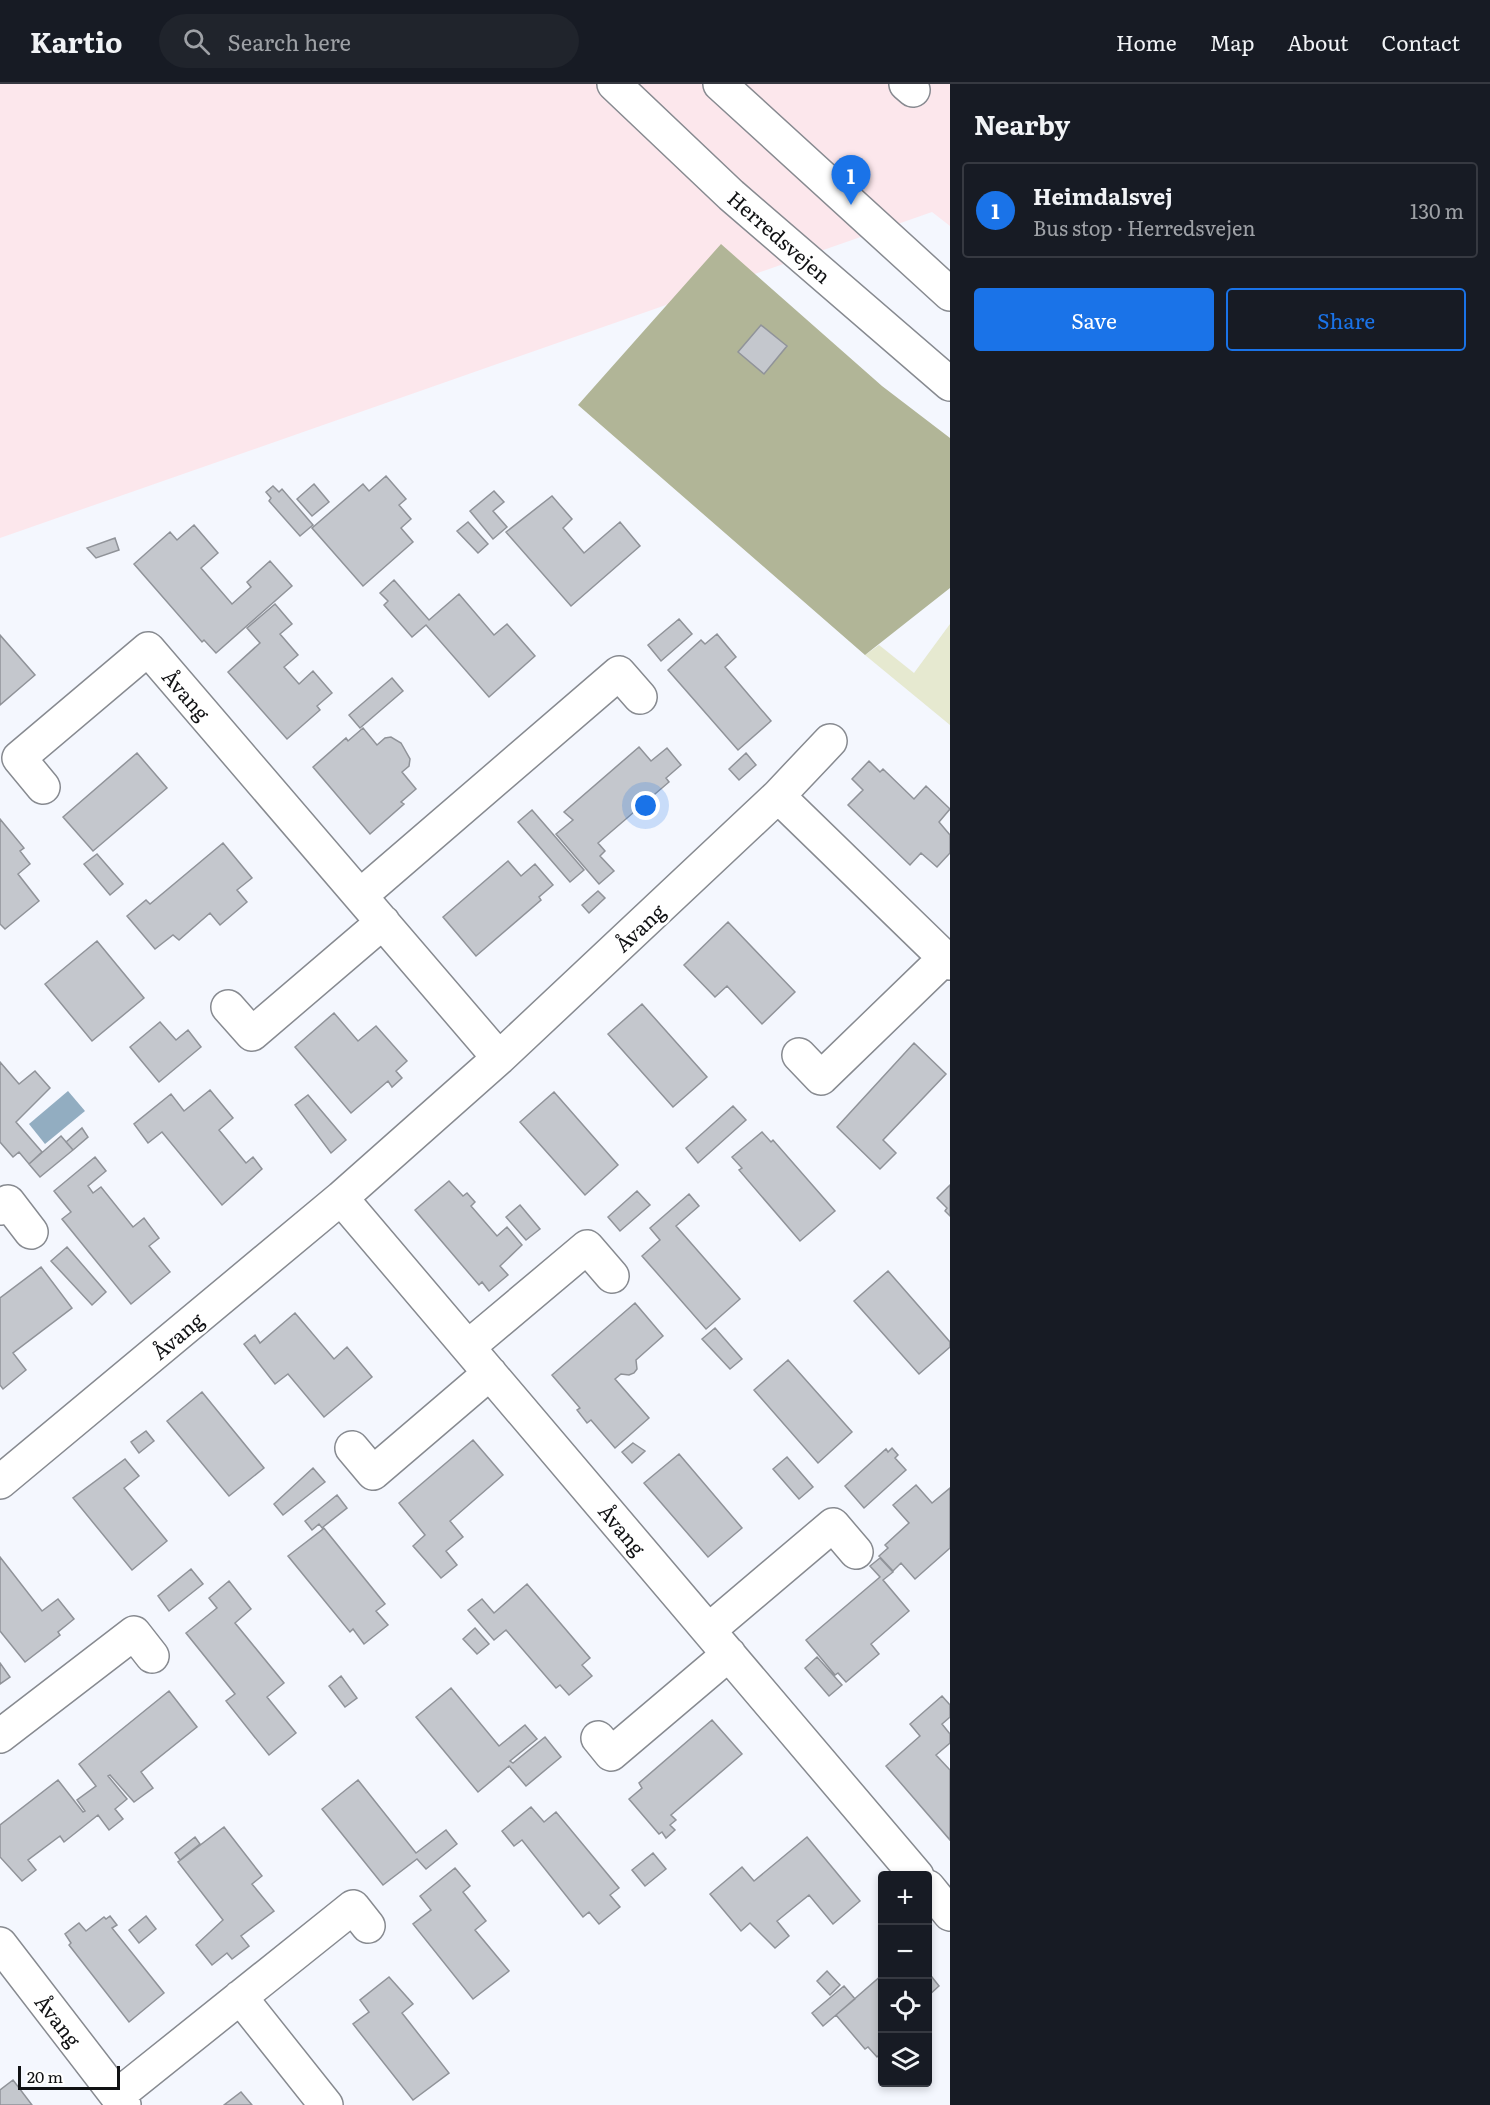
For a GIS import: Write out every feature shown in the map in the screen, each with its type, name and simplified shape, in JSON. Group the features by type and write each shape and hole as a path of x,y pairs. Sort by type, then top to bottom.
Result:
{"street":[{"name":"Herredsvejen","path":"614,84 731,195 950,384"},
{"path":"720,84 950,294"},
{"name":"Åvang","path":"43,787 19,758 148,649 499,1058"},
{"path":"360,896 620,673 640,697"},
{"name":"Åvang","path":"4,1469 340,1198 499,1058 778,796 830,741"},
{"path":"778,796 947,961 821,1078 799,1055"},
{"path":"228,1007 252,1034 382,922"},
{"name":"Åvang","path":"340,1198 914,1871"},
{"path":"0,1208 8,1202 31,1232"},
{"path":"468,1347 587,1246 612,1276"},
{"path":"352,1448 373,1473 490,1372"},
{"path":"598,1738 611,1754 832,1525 856,1552"},
{"path":"0,1736 134,1633 152,1656"},
{"path":"932,1893 950,1914"},
{"name":"Åvang","path":"0,1944 121,2100 240,1997 353,1907 368,1926"},
{"path":"240,1997 326,2105"}],"shaded area":[{"path":"0,84 950,84 950,226 932,212 0,538"}],"green space":[{"path":"721,244 882,386 950,438 950,588 865,655 578,405"},
{"path":"950,624 950,725 865,655 879,645 914,673"}],"water":[{"path":"68,1091 85,1111 45,1144 29,1124"}],"building":[{"path":"761,325 787,346 764,374 738,352"},
{"path":"386,476 406,499 399,505 411,519 401,528 413,542 363,586 312,528 363,484 369,491"},
{"path":"314,484 329,502 312,516 297,499"},
{"path":"273,486 279,492 282,489 313,525 300,536 269,501 271,498 266,492"},
{"path":"494,491 504,502 493,511 507,527 493,539 470,511"},
{"path":"552,496 572,519 563,528 584,553 620,522 640,546 571,606 506,532"},
{"path":"468,522 488,544 478,553 457,531"},
{"path":"194,525 218,553 201,568 232,604 251,587 247,582 270,561 292,586 216,653 204,640 202,642 134,564 170,532 177,540"},
{"path":"115,538 119,550 96,558 87,548"},
{"path":"394,580 429,620 459,594 494,635 507,624 535,656 489,697 426,625 412,637 384,605 388,601 380,593"},
{"path":"275,604 292,624 280,634 298,655 284,667 299,684 313,671 332,693 317,706 320,710 287,739 228,672 260,643 247,628"},
{"path":"679,619 692,634 661,661 648,645"},
{"path":"717,634 736,657 725,667 771,721 738,750 668,670 701,640 705,644"},
{"path":"0,635 35,675 0,705"},
{"path":"392,678 403,691 360,728 349,715"},
{"path":"363,728 377,745 385,738 391,737 401,743 410,759 409,766 402,772 416,789 401,802 404,804 370,834 313,767 346,738 348,741"},
{"path":"639,747 651,761 667,748 681,765 666,778 669,782 598,843 605,851 600,856 614,871 599,884 556,834 573,820 564,812"},
{"path":"137,753 167,788 93,851 63,817"},
{"path":"746,753 756,765 739,780 729,769"},
{"path":"869,761 880,772 883,769 914,799 926,786 950,809 939,822 950,835 950,853 937,867 921,853 910,865 848,805 863,790 852,779"},
{"path":"532,810 584,870 570,882 518,822"},
{"path":"0,819 24,848 20,851 30,864 18,874 39,901 5,929 0,924"},
{"path":"223,843 252,878 237,890 247,902 220,925 210,913 179,940 173,935 155,949 127,916 146,900 150,904"},
{"path":"97,854 123,884 110,895 84,864"},
{"path":"508,861 521,876 535,864 553,885 539,897 541,900 476,956 443,917"},
{"path":"598,891 605,898 589,913 582,905"},
{"path":"728,922 795,992 762,1024 727,986 715,997 684,965"},
{"path":"97,941 144,998 92,1041 45,984"},
{"path":"642,1004 707,1077 673,1107 608,1034"},
{"path":"334,1013 358,1041 376,1026 407,1061 396,1071 402,1078 392,1087 388,1081 351,1113 295,1047"},
{"path":"160,1022 176,1040 188,1030 201,1047 159,1082 130,1047"},
{"path":"914,1043 946,1074 883,1140 896,1153 880,1169 837,1127"},
{"path":"0,1062 19,1084 35,1071 50,1088 16,1122 42,1152 29,1164 19,1152 13,1157 0,1142"},
{"path":"210,1090 233,1118 219,1130 246,1163 253,1157 262,1169 222,1205 162,1132 148,1143 134,1124 171,1094 184,1111"},
{"path":"554,1092 618,1165 585,1195 520,1122"},
{"path":"308,1095 346,1140 331,1153 295,1105"},
{"path":"733,1106 746,1120 698,1163 686,1148"},
{"path":"82,1128 88,1137 73,1150 66,1142"},
{"path":"762,1132 771,1142 773,1140 835,1211 800,1241 739,1170 742,1168 732,1157"},
{"path":"61,1136 73,1150 40,1177 29,1164"},
{"path":"95,1157 106,1171 88,1186 93,1193 101,1187 133,1227 144,1218 159,1238 149,1246 170,1272 131,1304 62,1219 71,1212 54,1191"},
{"path":"449,1181 463,1196 467,1193 475,1202 471,1206 497,1236 507,1227 522,1245 500,1266 508,1275 489,1291 482,1282 479,1285 415,1210"},
{"path":"950,1185 950,1216 945,1211 947,1208 937,1198"},
{"path":"637,1191 650,1205 620,1231 608,1217"},
{"path":"689,1194 699,1206 676,1226 740,1299 706,1329 642,1256 660,1240 650,1228"},
{"path":"520,1205 540,1229 526,1240 506,1217"},
{"path":"67,1247 106,1292 92,1305 51,1261"},
{"path":"41,1267 72,1308 13,1353 26,1370 3,1389 0,1385 0,1298"},
{"path":"888,1271 950,1342 950,1347 919,1374 854,1301"},
{"path":"635,1303 663,1336 636,1360 637,1369 634,1373 621,1374 615,1379 649,1418 615,1448 591,1420 587,1423 577,1410 580,1408 552,1375"},
{"path":"295,1313 334,1359 347,1347 372,1377 324,1417 288,1374 275,1384 244,1344 255,1335 260,1343"},
{"path":"715,1328 742,1359 730,1369 702,1339"},
{"path":"788,1360 852,1432 818,1463 754,1390"},
{"path":"202,1392 264,1468 229,1496 167,1421"},
{"path":"146,1431 154,1441 139,1453 131,1442"},
{"path":"473,1440 503,1475 450,1521 463,1537 446,1551 457,1565 441,1578 413,1546 425,1535 399,1503"},
{"path":"633,1443 645,1451 632,1463 622,1452"},
{"path":"892,1448 898,1455 895,1458 906,1470 864,1508 845,1486 886,1449 888,1452"},
{"path":"679,1454 742,1528 708,1557 644,1483"},
{"path":"787,1457 813,1487 799,1499 773,1469"},
{"path":"125,1459 139,1476 124,1488 167,1541 132,1570 73,1498"},
{"path":"313,1468 325,1482 283,1515 274,1504"},
{"path":"916,1485 932,1503 950,1488 950,1548 915,1579 901,1563 893,1571 879,1556 888,1548 885,1545 909,1523 893,1505"},
{"path":"337,1495 347,1508 323,1527 385,1604 376,1611 388,1625 364,1644 353,1629 350,1632 288,1556 323,1529 319,1524 312,1530 305,1521"},
{"path":"0,1557 42,1611 58,1599 74,1619 58,1632 60,1635 25,1662 0,1631"},
{"path":"880,1558 893,1572 883,1580 909,1611 871,1644 879,1654 846,1682 838,1673 835,1675 806,1640 880,1577 870,1566"},
{"path":"191,1569 203,1584 169,1611 158,1596"},
{"path":"229,1581 251,1609 235,1623 284,1683 267,1697 296,1733 269,1755 226,1701 235,1694 186,1633 217,1608 209,1598"},
{"path":"527,1584 590,1658 582,1665 592,1676 569,1695 560,1685 556,1688 506,1630 494,1640 468,1610 482,1599 494,1613"},
{"path":"475,1628 489,1644 477,1654 463,1639"},
{"path":"817,1657 842,1685 829,1696 805,1668"},
{"path":"0,1663 10,1677 0,1684"},
{"path":"341,1676 357,1698 345,1707 329,1686"},
{"path":"451,1688 499,1746 525,1725 537,1739 510,1761 513,1763 545,1737 561,1757 526,1786 509,1766 478,1792 416,1717"},
{"path":"169,1691 197,1727 141,1772 153,1788 134,1802 110,1775 108,1776 127,1799 115,1809 123,1819 109,1830 98,1815 64,1842 60,1836 28,1860 36,1870 22,1881 0,1857 0,1825 58,1780 83,1812 85,1811 77,1800 96,1786 79,1764"},
{"path":"942,1696 950,1705 950,1717 942,1724 950,1734 950,1743 936,1755 950,1770 950,1840 886,1766 920,1736 910,1724"},
{"path":"712,1720 742,1754 671,1815 676,1820 670,1825 675,1830 666,1838 662,1832 659,1834 629,1799 642,1788 639,1783"},
{"path":"358,1780 416,1853 446,1830 457,1844 426,1869 417,1859 383,1885 322,1809"},
{"path":"531,1807 544,1822 556,1812 619,1888 610,1895 620,1907 599,1924 589,1912 583,1917 522,1840 514,1846 502,1831"},
{"path":"224,1827 262,1876 252,1884 274,1911 241,1936 249,1946 232,1959 227,1953 212,1965 196,1945 223,1920 178,1862"},
{"path":"195,1837 200,1844 180,1860 175,1853"},
{"path":"807,1837 860,1901 833,1924 809,1895 777,1921 789,1936 775,1948 750,1923 741,1931 710,1894 742,1867 754,1881"},
{"path":"653,1853 666,1869 645,1886 632,1870"},
{"path":"455,1868 470,1886 463,1892 486,1921 475,1930 509,1971 473,1999 413,1924 431,1910 420,1896"},
{"path":"110,1916 117,1925 112,1928 164,1993 129,2022 69,1945 71,1943 65,1934 79,1923 86,1931 104,1917 106,1919"},
{"path":"146,1916 156,1929 139,1943 129,1930"},
{"path":"827,1971 840,1985 830,1995 817,1981"},
{"path":"389,1977 413,2004 402,2013 449,2073 413,2100 353,2024 369,2012 360,2000"},
{"path":"932,1977 939,1986 932,1992"},
{"path":"878,1978 877,2057 868,2047 865,2049 836,2015"},
{"path":"844,1986 855,1999 823,2026 812,2013"},
{"path":"13,2080 32,2105 0,2105 0,2090"},
{"path":"241,2092 252,2105 224,2105"}],"place":[{"name":"Heimdalsvej","path":"851,205"}]}
